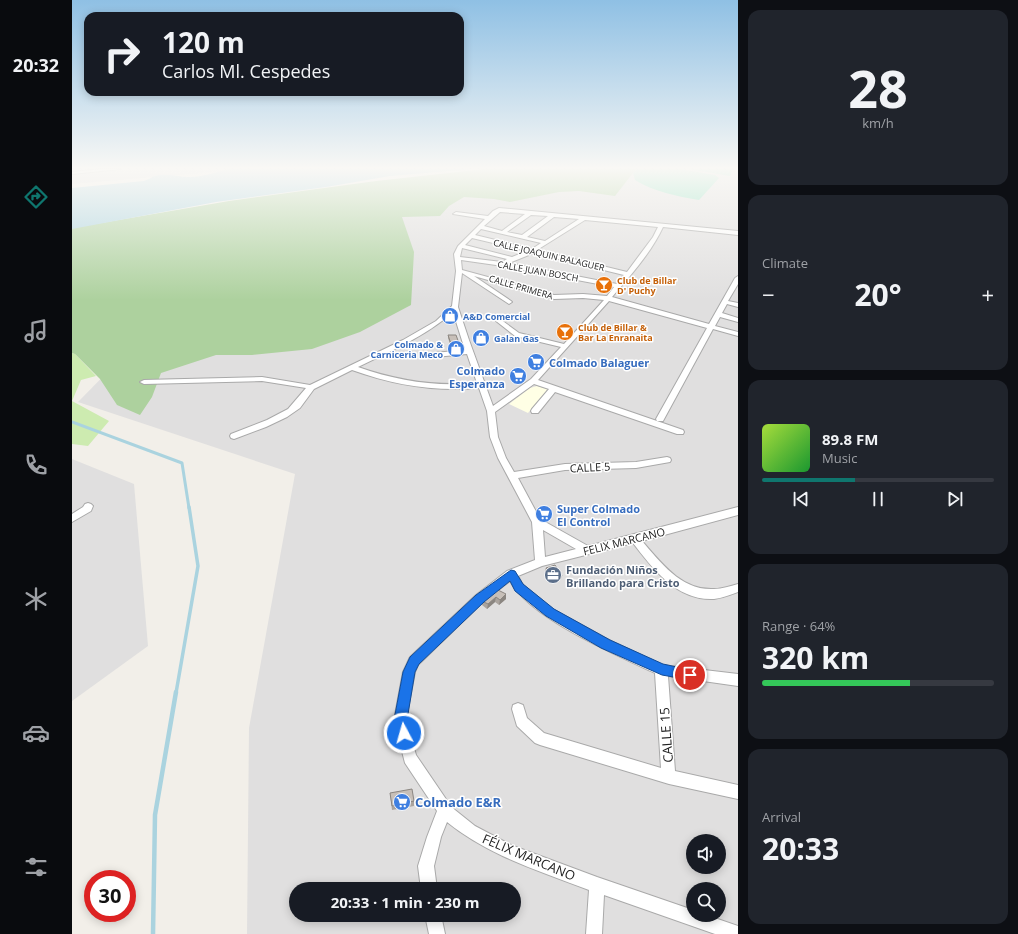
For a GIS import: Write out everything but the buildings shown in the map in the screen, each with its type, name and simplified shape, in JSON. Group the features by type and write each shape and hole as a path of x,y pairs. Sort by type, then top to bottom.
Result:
{"street":[{"path":"494,213 471,236 456,254 461,272 455,307 490,411 494,437 502,458 537,522 540,562"},
{"path":"526,213 738,233"},
{"path":"503,232 530,213"},
{"path":"523,237 552,215"},
{"path":"457,217 484,223 503,232 547,243"},
{"path":"503,264 531,252 547,243 584,218"},
{"path":"490,411 532,382 566,346 619,286 654,241 660,231 661,226"},
{"name":"CALLE JOAQUIN BALAGUER","path":"471,236 531,252 628,274"},
{"path":"462,246 512,259"},
{"name":"CALLE JUAN BOSCH","path":"457,258 503,264 619,286"},
{"path":"461,272 509,302"},
{"name":"CALLE PRIMERA","path":"461,272 554,297 608,298 738,334"},
{"path":"660,419 724,302 735,291 738,280"},
{"path":"724,302 738,305"},
{"path":"234,436 261,426 290,411 298,405 311,387 438,322 455,307"},
{"path":"718,314 738,320"},
{"path":"498,320 517,335 566,346"},
{"path":"424,356 470,352"},
{"path":"352,367 377,377 409,384 438,388 481,385"},
{"path":"144,382 262,379 311,387"},
{"path":"532,382 554,388 680,432"},
{"path":"535,411 554,388"},
{"name":"CALLE 5","path":"512,476 566,467 636,465 667,460"},
{"path":"72,518 86,511 88,506"},
{"name":"FELIX MARCANO","path":"511,574 540,562 635,539 738,511"},
{"path":"537,522 587,550"},
{"path":"635,539 661,570 692,592 714,594 738,588"},
{"path":"511,574 519,588 550,613 605,644 662,670 738,680"},
{"name":"FÉLIX MARCANO","path":"511,574 480,598 414,661 409,672 400,720 410,758 445,810 470,832 507,851 597,886 738,934"},
{"name":"CALLE 15","path":"662,670 669,777"},
{"path":"518,709 522,722 540,738 669,777 738,792"},
{"path":"428,882 426,866 434,837 445,810"},
{"path":"594,934 597,886"},
{"path":"434,922 437,934"}],"shaded area":[{"path":"386,213 738,213 738,934 247,934 249,728 295,474 78,402 133,346 377,216"},
{"path":"537,386 548,389 528,413 509,404 530,388"},
{"path":"72,459 134,484 148,646 72,701"}],"green space":[{"path":"162,213 443,213 440,216 402,217 414,252 411,305 360,332 312,349 252,355 216,355 161,373 152,397 140,415 117,405 100,379 75,354 72,353 72,228"},
{"path":"72,353 75,354 96,376 81,380 72,401"},
{"path":"72,401 109,421 88,446 72,444"}],"water":[{"path":"72,213 160,213 72,229"}],"waterway":[{"path":"72,422 182,463 189,508"},
{"path":"176,693 198,566 189,507"},
{"path":"153,934 155,815 176,692"}],"place":[{"name":"Club de Billar D' Puchy","path":"604,285"},
{"name":"A&D Comercial","path":"450,316"},
{"name":"Club de Billar & Bar La Enranaita","path":"565,332"},
{"name":"Galan Gas","path":"481,338"},
{"name":"Colmado & Carniceria Meco","path":"456,349"},
{"name":"Colmado Balaguer","path":"536,362"},
{"name":"Colmado Esperanza","path":"518,376"},
{"name":"Super Colmado El Control","path":"544,514"},
{"name":"Fundación Niños Brillando para Cristo","path":"553,575"},
{"name":"Colmado E&R","path":"402,802"}],"route":[{"path":"404,733 400,720 409,672 414,661 480,598 511,574 519,588 550,613 605,644 662,670 690,675"}]}
